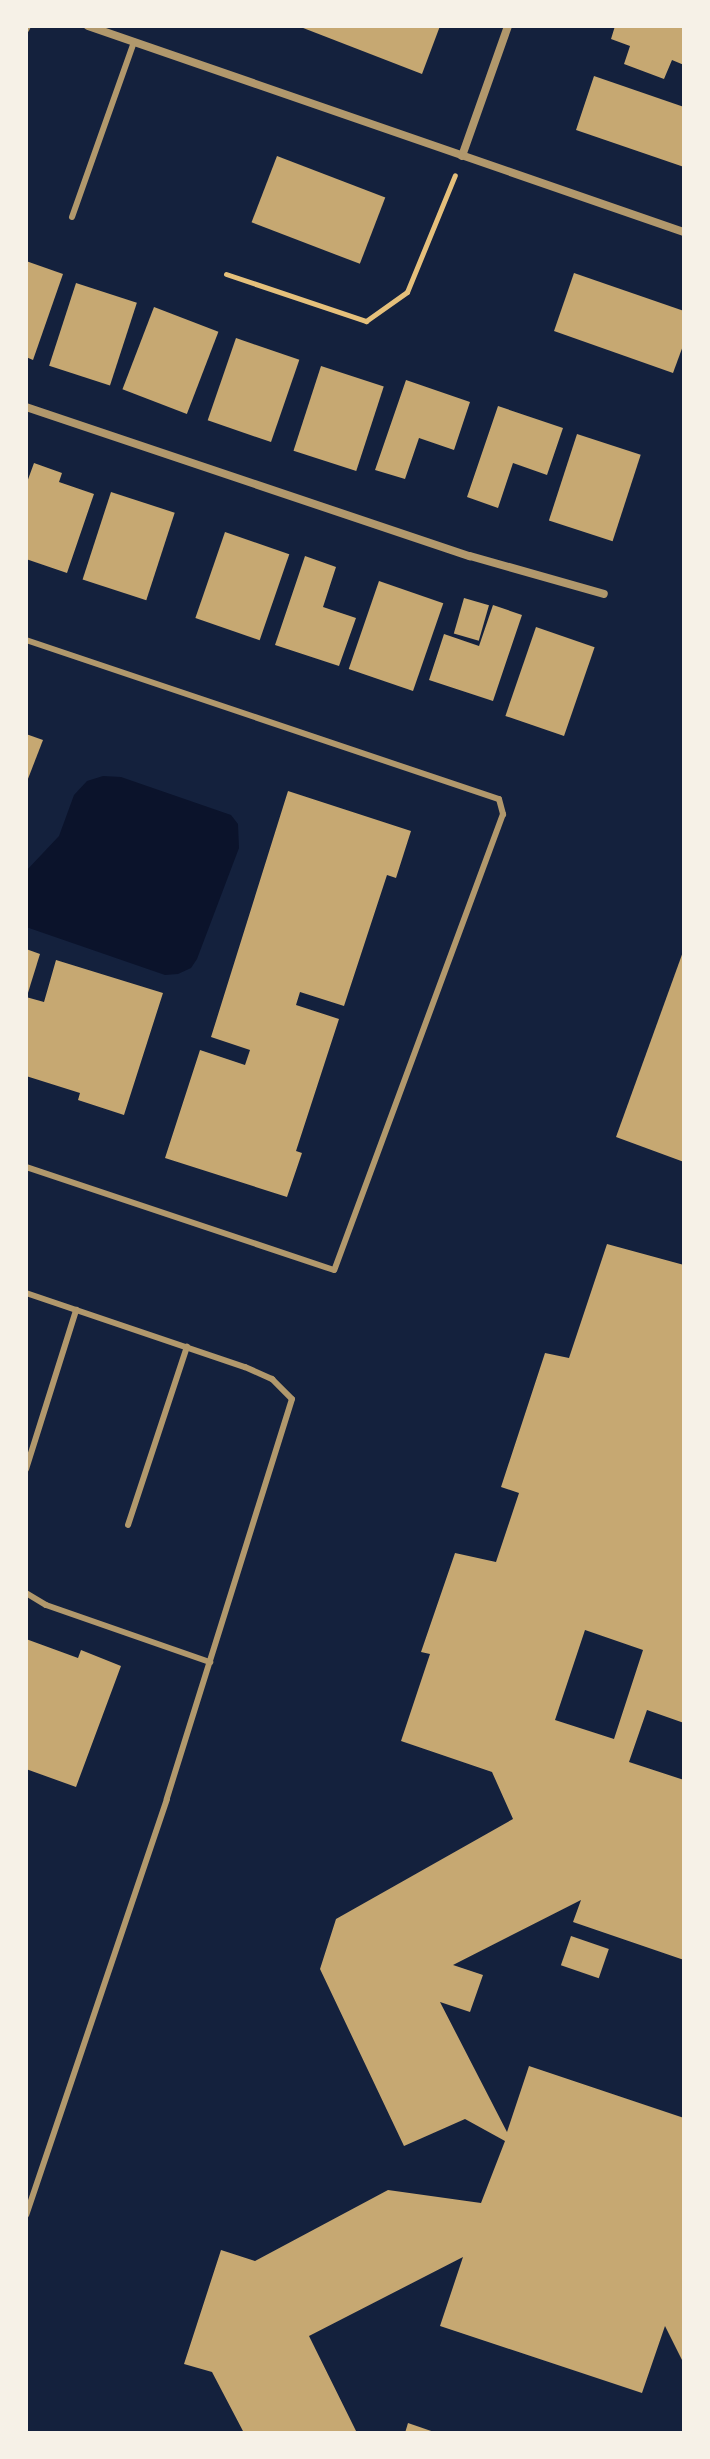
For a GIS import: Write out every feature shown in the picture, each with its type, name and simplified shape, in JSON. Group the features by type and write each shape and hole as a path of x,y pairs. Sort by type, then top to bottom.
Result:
{"street":[{"path":"88,26 684,232"},
{"path":"462,156 508,26"},
{"path":"26,407 470,556 604,594"}],"lane":[{"path":"72,217 134,42"},
{"path":"26,640 499,799 503,814 334,1270 26,1167"},
{"path":"26,1293 272,1379 292,1399 210,1662 26,2215"},
{"path":"26,1469 76,1310"},
{"path":"128,1525 187,1347"},
{"path":"26,1593 46,1605 210,1662"}],"path":[{"path":"226,274 366,321 407,292 462,156"}],"water":[{"path":"103,776 121,777 231,815 238,824 239,848 197,959 191,968 178,974 165,975 26,927 26,871 59,836 74,795 87,781"}],"building":[{"path":"298,26 440,26 422,74"},
{"path":"615,26 684,26 684,65 672,60 664,79 624,64 630,46 611,39"},
{"path":"594,76 684,107 684,167 576,130"},
{"path":"277,156 385,198 360,264 252,222"},
{"path":"26,261 63,274 33,360 26,357"},
{"path":"574,273 684,311 684,343 673,373 554,331"},
{"path":"76,283 137,303 110,386 49,366"},
{"path":"154,307 218,332 187,414 122,389"},
{"path":"236,338 299,360 271,442 208,420"},
{"path":"321,366 384,386 356,471 293,451"},
{"path":"406,380 470,402 454,450 419,438 405,479 375,470"},
{"path":"498,406 563,428 547,475 513,463 498,508 467,497"},
{"path":"577,434 641,455 613,541 549,521"},
{"path":"34,463 62,473 59,482 94,494 67,573 26,559 26,485"},
{"path":"111,492 175,513 146,600 83,579"},
{"path":"225,532 289,554 260,640 195,618"},
{"path":"305,556 336,567 323,607 356,618 339,666 275,645"},
{"path":"379,581 443,603 413,691 349,669"},
{"path":"464,598 489,605 479,641 454,634"},
{"path":"493,605 522,615 493,701 429,680 444,634 479,646"},
{"path":"536,627 595,647 564,736 505,716"},
{"path":"26,734 43,740 26,784"},
{"path":"288,791 411,831 396,878 387,875 344,1006 300,992 296,1005 339,1019 296,1151 302,1153 287,1197 165,1158 200,1050 245,1065 250,1050 211,1037"},
{"path":"26,949 40,954 27,996 26,996"},
{"path":"684,949 684,1162 616,1137"},
{"path":"56,960 163,993 124,1115 78,1100 80,1093 26,1076 26,997 44,1002"},
{"path":"607,1244 684,1265 684,1723 647,1710 629,1762 684,1780 684,1960 573,1922 581,1900 453,1965 483,1975 470,2012 440,2002 507,2132 529,2066 684,2118 684,2364 665,2326 642,2393 440,2326 463,2257 309,2336 357,2433 244,2433 212,2372 184,2364 221,2250 255,2261 388,2190 481,2203 505,2141 465,2119 404,2146 320,1969 336,1919 513,1819 492,1772 401,1741 430,1654 421,1652 455,1553 496,1562 519,1493 501,1487 545,1353 569,1358","holes":["585,1630 643,1650 614,1739 555,1720"]},
{"path":"26,1639 78,1658 81,1650 121,1666 76,1787 26,1769"},
{"path":"571,1936 609,1949 599,1978 561,1965"},
{"path":"408,2423 437,2433 405,2433"}]}
